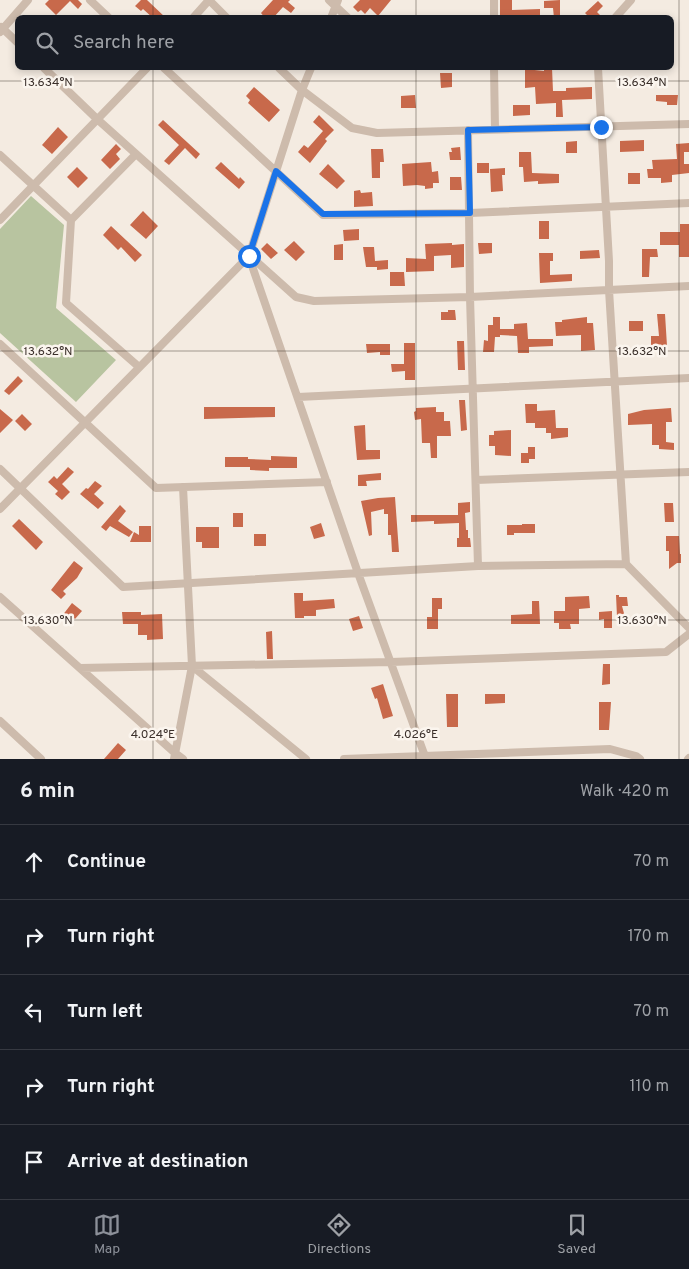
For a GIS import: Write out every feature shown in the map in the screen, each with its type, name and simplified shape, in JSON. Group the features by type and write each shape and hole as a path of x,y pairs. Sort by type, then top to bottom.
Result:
{"street":[{"path":"15,41 1,29 28,0"},
{"path":"90,0 106,15"},
{"path":"196,15 209,0 224,15"},
{"path":"494,0 494,15"},
{"path":"619,15 632,0"},
{"path":"332,15 334,2"},
{"path":"334,2 345,15"},
{"path":"46,70 97,119 296,297 314,301 470,297 689,286"},
{"path":"0,220 145,70"},
{"path":"166,70 323,214 470,213 689,203"},
{"path":"281,70 302,90 352,128 377,133 689,124"},
{"path":"0,510 249,256 302,90 310,70"},
{"path":"494,70 495,130"},
{"path":"598,70 609,290 626,564 689,628"},
{"path":"468,130 470,297 478,566"},
{"path":"136,154 71,220 66,303 140,367"},
{"path":"0,155 71,220"},
{"path":"249,256 358,573 425,758"},
{"path":"0,344 156,488 327,482"},
{"path":"298,397 689,378"},
{"path":"0,469 123,587 478,566 626,564"},
{"path":"476,480 689,472"},
{"path":"174,756 192,666 183,487"},
{"path":"0,597 80,668 174,756 184,759"},
{"path":"80,668 391,662 666,652 689,634"},
{"path":"192,666 306,759"},
{"path":"0,721 41,759"},
{"path":"344,759 425,758 610,749 636,756 640,759"}],"green space":[{"path":"31,196 64,225 56,308 116,360 76,402 0,333 0,229"}],"building":[{"path":"49,0 78,0 82,4 78,9 70,1 56,15 45,4"},
{"path":"141,0 147,0 163,15 150,15 143,9 141,11 135,6"},
{"path":"273,0 290,0 288,2 295,8 291,13 283,7 276,15 263,15 261,13"},
{"path":"360,0 391,0 379,15 370,8 365,14 361,10 358,12 353,7"},
{"path":"500,0 512,0 512,10 540,9 540,15 500,15"},
{"path":"560,0 560,15 554,15 553,8 544,8 544,1"},
{"path":"598,1 603,6 597,12 600,15 587,15 585,13"},
{"path":"525,70 552,70 553,91 566,91 566,88 592,87 592,99 562,100 563,117 556,117 556,103 536,104 535,87 525,88"},
{"path":"440,73 452,73 452,87 441,88"},
{"path":"254,87 280,110 269,122 248,103 250,100 246,96"},
{"path":"415,95 416,108 401,108 401,96"},
{"path":"656,95 678,95 677,105 667,105 667,102 656,101"},
{"path":"513,105 530,105 530,115 513,116"},
{"path":"319,115 334,130 325,139 327,141 310,163 298,152 304,145 308,148 323,131 313,122"},
{"path":"163,120 200,154 196,159 185,148 169,165 164,161 179,145 158,125"},
{"path":"58,127 68,137 52,154 42,145"},
{"path":"644,140 644,151 620,152 620,141"},
{"path":"577,141 577,153 566,153 566,142"},
{"path":"689,143 689,152 684,152 684,164 689,164 689,173 672,175 672,182 661,183 661,178 648,178 647,169 653,169 652,160 677,159 676,144"},
{"path":"116,144 121,149 116,154 120,159 110,169 101,160"},
{"path":"460,147 461,160 450,160 449,152 452,152 451,148"},
{"path":"371,149 383,149 384,162 380,162 380,178 372,178"},
{"path":"519,152 531,152 532,173 559,174 559,183 538,184 538,181 524,182 523,167 519,167"},
{"path":"221,162 239,179 240,177 245,182 239,189 215,168"},
{"path":"431,162 432,172 438,171 439,183 433,183 433,188 425,189 425,186 403,186 402,164"},
{"path":"477,163 489,163 489,173 477,173"},
{"path":"328,164 345,181 337,189 319,174"},
{"path":"77,167 88,178 78,188 67,177"},
{"path":"505,168 505,175 502,175 503,191 491,192 490,169"},
{"path":"628,173 640,173 640,184 628,184"},
{"path":"450,177 461,177 462,190 450,190"},
{"path":"360,190 361,193 372,192 373,206 354,207 354,191"},
{"path":"143,211 158,226 146,239 130,225"},
{"path":"539,221 549,221 549,239 539,239"},
{"path":"680,224 689,224 689,257 679,257 679,245 660,245 660,232 680,232"},
{"path":"111,226 142,255 135,262 121,247 118,250 103,235"},
{"path":"359,229 359,240 344,241 343,230"},
{"path":"294,241 305,252 296,261 284,250"},
{"path":"267,243 278,253 271,259 261,249"},
{"path":"452,243 452,245 464,244 464,267 451,268 451,255 434,256 434,271 406,272 406,258 426,259 425,244"},
{"path":"478,243 492,243 492,253 479,254"},
{"path":"343,244 343,260 334,260 334,245"},
{"path":"363,247 374,247 375,261 388,260 388,269 377,270 377,267 366,267"},
{"path":"642,249 657,249 658,257 650,257 649,277 642,277"},
{"path":"599,250 600,258 580,259 580,251"},
{"path":"539,253 553,253 553,261 550,261 550,275 572,274 572,281 540,283"},
{"path":"390,272 404,272 405,286 390,286"},
{"path":"448,310 455,310 456,320 441,320 441,312 448,312"},
{"path":"657,314 665,314 667,346 651,346 651,336 659,336"},
{"path":"493,317 500,317 500,329 514,329 514,324 527,323 528,339 553,339 553,346 529,347 529,353 518,353 517,336 500,335 500,337 495,337 494,352 483,352 484,340 488,341 488,325 493,325"},
{"path":"587,317 587,323 593,323 595,350 581,351 581,335 556,336 555,322"},
{"path":"629,321 643,321 643,331 629,331"},
{"path":"457,341 464,341 465,370 458,370"},
{"path":"404,343 415,343 415,380 405,380 405,371 392,372 391,364 404,364"},
{"path":"366,344 390,344 390,355 380,355 380,352 367,353"},
{"path":"18,376 23,381 9,395 4,391"},
{"path":"459,400 465,400 467,430 461,431"},
{"path":"525,404 537,404 537,411 555,410 556,428 568,428 568,437 551,439 551,433 546,433 546,428 535,428 535,423 526,423"},
{"path":"204,407 275,407 275,417 204,419"},
{"path":"436,407 436,412 444,412 444,421 450,421 451,436 437,436 437,458 431,458 430,443 422,443 421,419 415,420 414,412 416,408"},
{"path":"671,408 672,422 666,422 666,442 674,443 674,450 659,449 659,445 652,445 652,424 628,425 628,414 644,410"},
{"path":"0,409 13,420 0,433"},
{"path":"22,414 32,424 25,431 15,421"},
{"path":"365,425 366,450 380,450 380,459 357,460 354,426"},
{"path":"511,430 511,456 495,455 495,446 489,446 489,435 494,435 494,431"},
{"path":"528,447 535,447 535,459 529,459 529,463 521,463 521,453 528,453"},
{"path":"271,456 297,457 297,468 269,468 269,471 250,470 250,467 225,467 225,457 271,460"},
{"path":"68,467 74,472 62,484 70,492 62,500 55,494 58,491 48,482 54,476 57,479"},
{"path":"381,473 381,480 366,481 367,486 358,486 358,475"},
{"path":"95,481 102,486 94,494 104,503 98,509 80,494"},
{"path":"395,497 399,552 392,552 391,535 388,535 388,514 384,514 384,509 371,512 372,535 369,536 361,501"},
{"path":"470,502 470,512 465,513 466,530 468,530 471,547 457,547 459,523 434,524 434,521 411,522 411,515 458,515 458,503"},
{"path":"664,503 673,503 674,522 665,522"},
{"path":"120,505 126,511 118,521 133,532 129,537 110,526 106,531 101,527"},
{"path":"233,513 243,513 243,527 233,527"},
{"path":"19,519 43,542 36,550 12,526"},
{"path":"321,523 325,536 314,539 310,527"},
{"path":"535,524 535,533 507,535 507,525"},
{"path":"139,526 151,526 151,542 130,542 134,532 139,535"},
{"path":"196,527 219,527 219,548 202,548 202,542 196,542"},
{"path":"254,534 266,534 266,546 254,546"},
{"path":"666,536 679,536 681,554 681,563 677,563 669,569 669,551 666,551"},
{"path":"74,561 83,568 77,578 63,591 66,594 61,599 51,590"},
{"path":"294,593 303,593 303,601 334,599 335,608 316,610 316,616 295,618"},
{"path":"616,595 627,597 628,606 622,606 625,617 617,617"},
{"path":"589,596 590,608 579,609 579,624 570,624 571,629 559,629 559,623 554,623 554,611 565,611 565,597"},
{"path":"432,598 442,598 442,609 438,609 438,629 427,629 427,617 432,617"},
{"path":"532,601 539,601 540,624 511,624 511,615 532,614"},
{"path":"72,603 82,611 75,619 71,615 67,621 62,616"},
{"path":"612,611 612,628 604,628 604,619 599,620 599,612"},
{"path":"122,612 141,612 141,615 162,614 163,639 147,640 147,635 138,635 138,624 123,624"},
{"path":"359,616 363,628 353,631 349,619"},
{"path":"272,631 273,659 267,659 266,632"},
{"path":"603,664 610,664 610,684 602,685"},
{"path":"383,684 393,716 383,719 377,698 375,699 371,688"},
{"path":"446,694 458,694 458,727 447,727"},
{"path":"485,694 505,694 505,703 485,704"},
{"path":"599,702 611,702 609,730 599,730"},
{"path":"118,743 126,750 118,759 104,759"}],"route":[{"path":"249,256 276,171 323,214 470,213 468,130 601,127"}]}
